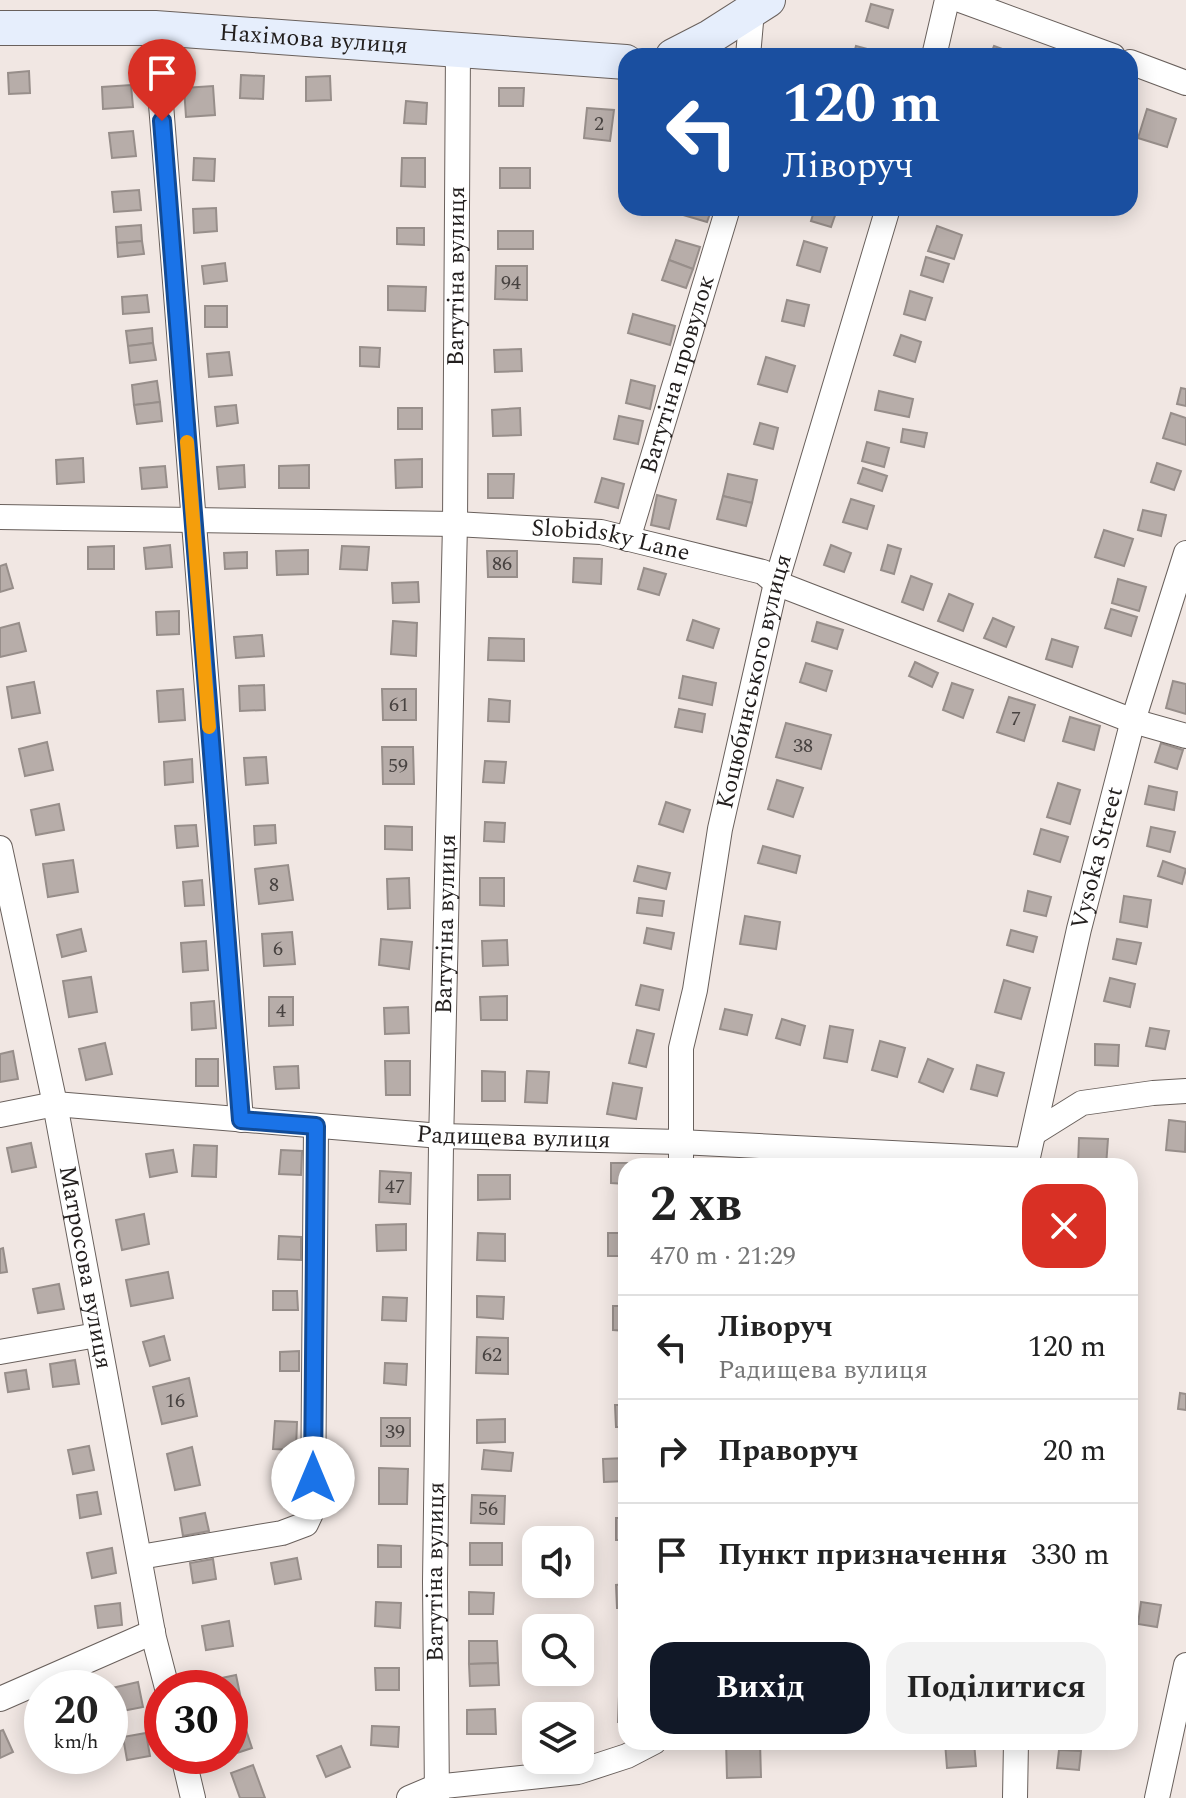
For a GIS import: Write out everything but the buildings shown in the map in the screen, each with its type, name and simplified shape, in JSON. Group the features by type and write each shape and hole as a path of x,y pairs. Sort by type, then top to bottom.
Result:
{"street":[{"path":"936,48 947,0"},
{"path":"960,0 1091,48"},
{"path":"689,48 760,5"},
{"path":"750,48 760,5"},
{"name":"Нахімова вулиця","path":"0,28 155,28 618,61"},
{"path":"155,28 241,1120"},
{"name":"Ватутіна вулиця","path":"436,1792 435,1582 441,1136 455,524 458,49"},
{"path":"1138,65 1186,83"},
{"name":"Ватутіна провулок","path":"628,539 726,216"},
{"name":"Коцюбинського вулиця","path":"680,1154 681,1048 695,990 720,829 776,583 886,216"},
{"name":"Slobidsky Lane","path":"0,517 455,524 601,532 763,572 776,583 1133,721 1186,736"},
{"name":"Vysoka Street","path":"1028,1158 1079,929 1133,721 1186,553"},
{"name":"Матросова вулиця","path":"0,848 3,880 55,1104 162,1670"},
{"path":"1034,1133 1082,1103 1186,1091"},
{"name":"Радищева вулиця","path":"0,1115 55,1104 680,1154 834,1158"},
{"path":"140,1557 282,1533 306,1524 313,1509 316,1126"},
{"path":"0,1352 97,1335"},
{"path":"0,1699 153,1632"},
{"path":"1157,1798 1186,1665"},
{"path":"409,1798 578,1772 636,1750"},
{"path":"1015,1798 1016,1750"},
{"path":"187,1774 193,1798"}],"slow traffic":[{"path":"187,442 209,727"}],"route":[{"path":"162,121 241,1120 316,1126 313,1478"}]}
